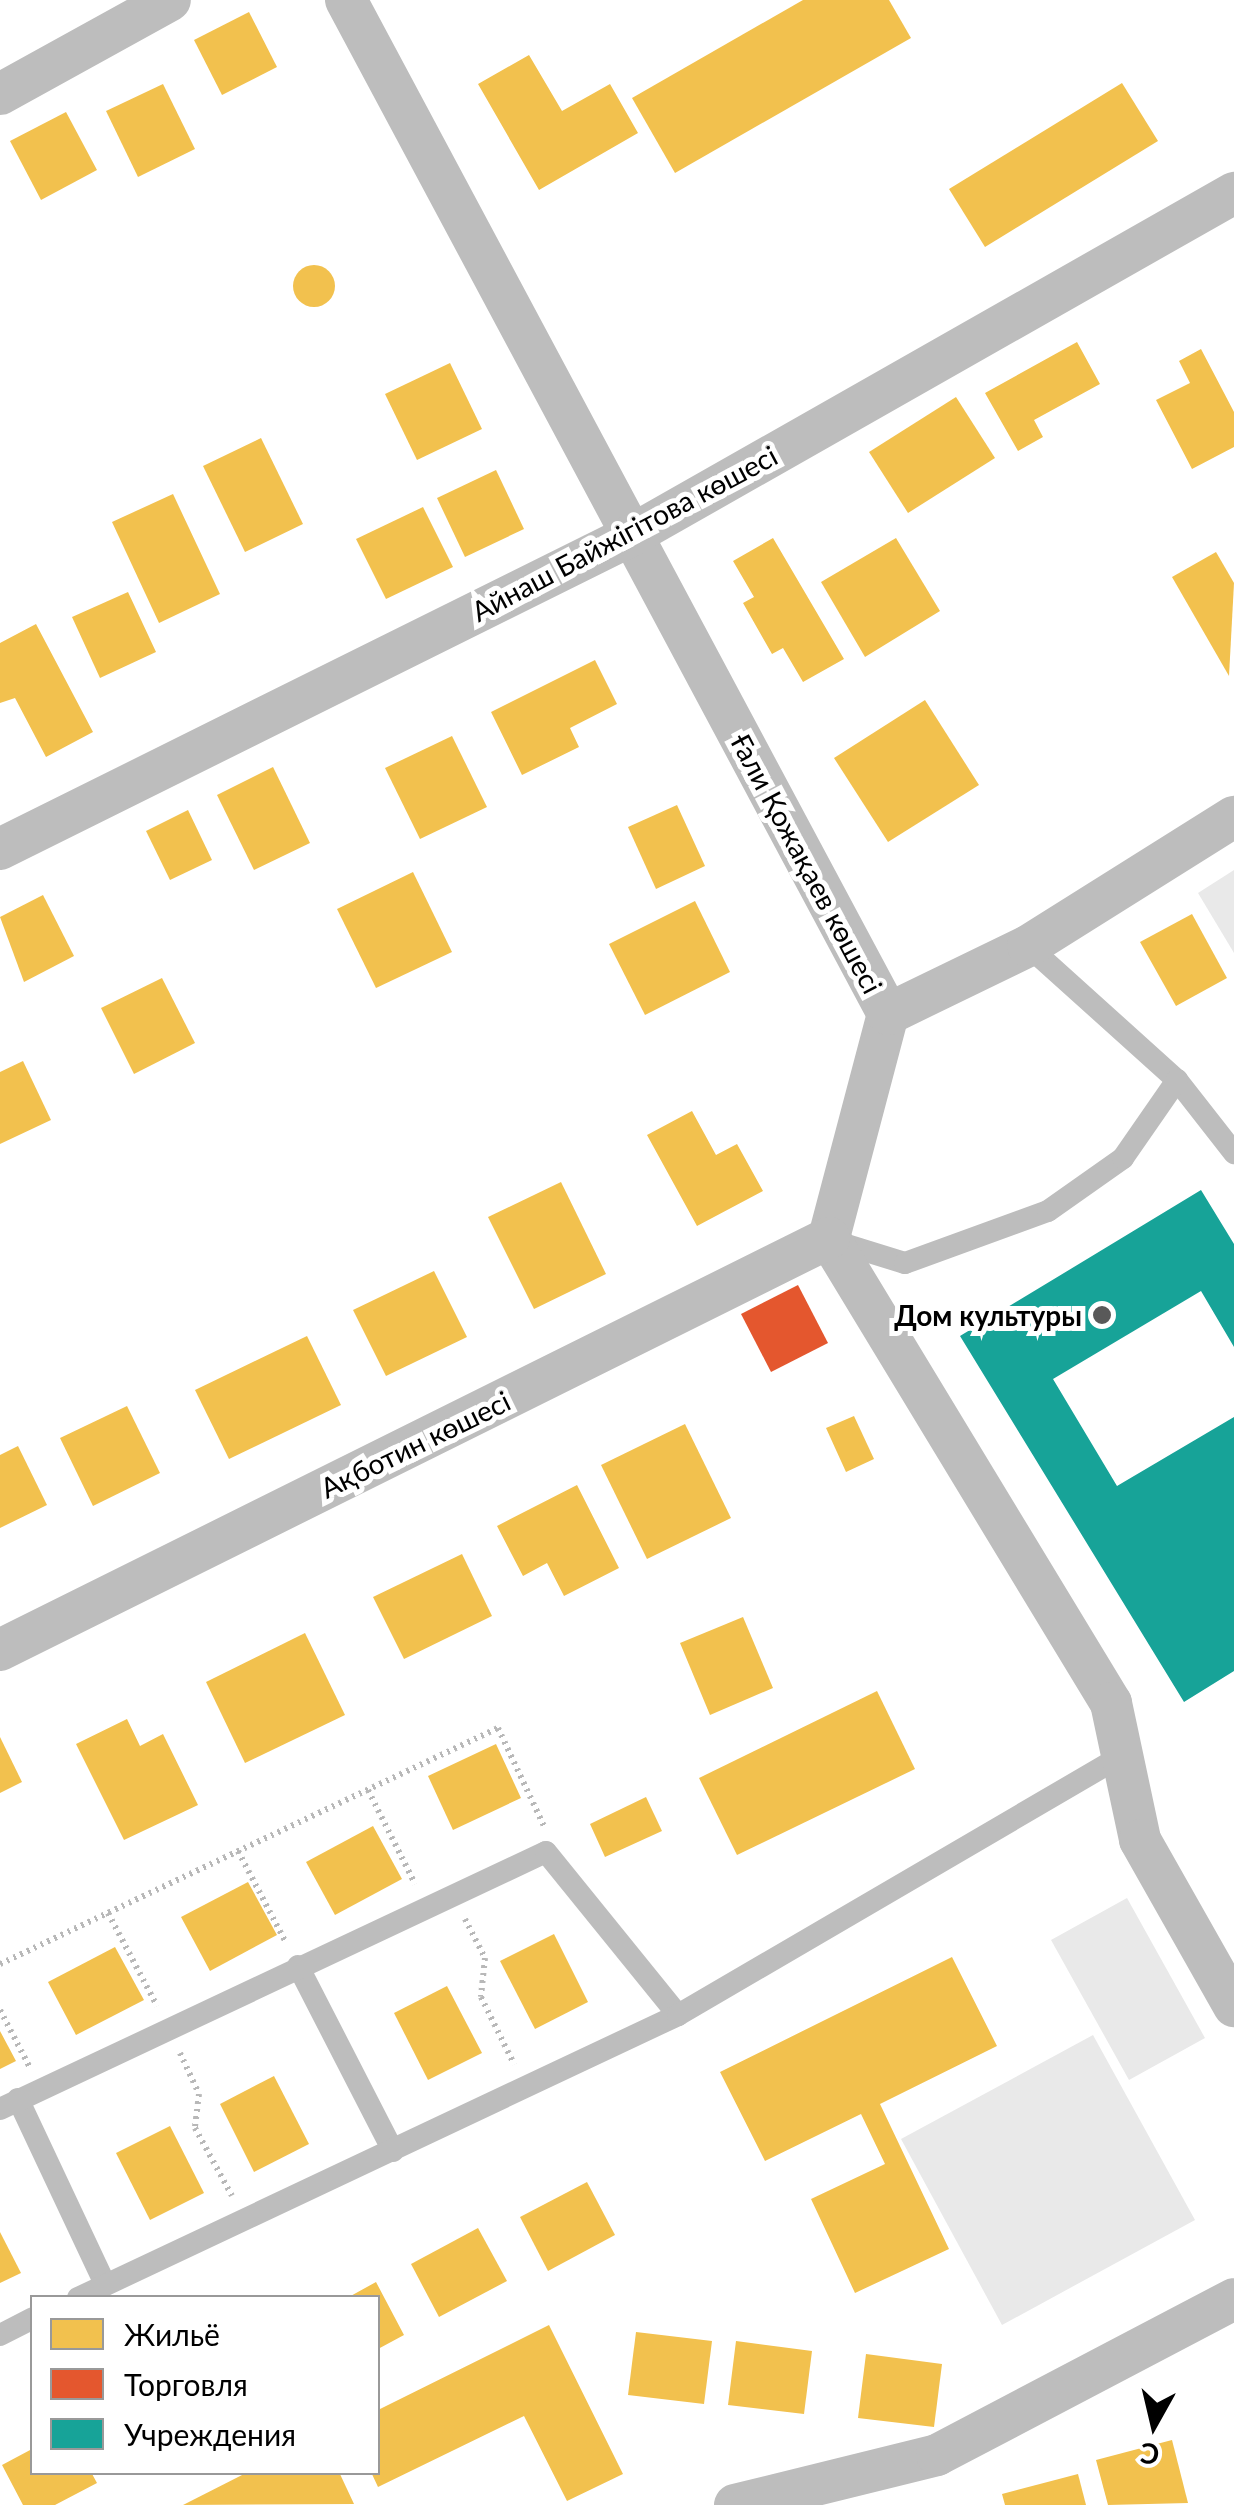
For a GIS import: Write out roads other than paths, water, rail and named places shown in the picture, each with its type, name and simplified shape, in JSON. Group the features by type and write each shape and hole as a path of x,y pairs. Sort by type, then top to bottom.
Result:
{"street":[{"path":"0,94 170,0"},
{"name":"Ғали Қожақаев көшесі","path":"346,0 888,1014 830,1238"},
{"name":"Айнаш Байжігітова көшесі","path":"0,849 630,536 1234,193"},
{"path":"888,1014 1028,946 1234,817"},
{"path":"830,1238 1111,1703 1118,1758 1140,1840 1234,2006"},
{"name":"Ақботин көшесі","path":"0,1650 830,1238"},
{"path":"735,2505 936,2455 1234,2299"}],"lane":[{"path":"1028,946 1176,1080 1234,1153"},
{"path":"830,1238 905,1262 1048,1211 1123,1158 1176,1080"},
{"path":"84,2295 678,2015 1118,1758"},
{"path":"105,2284 9,2104 298,1966 546,1852 678,2015"},
{"path":"298,1966 393,2152"},
{"path":"0,2335 30,2320"}],"place":[{"name":"Дом культуры","path":"1102,1315"}]}
